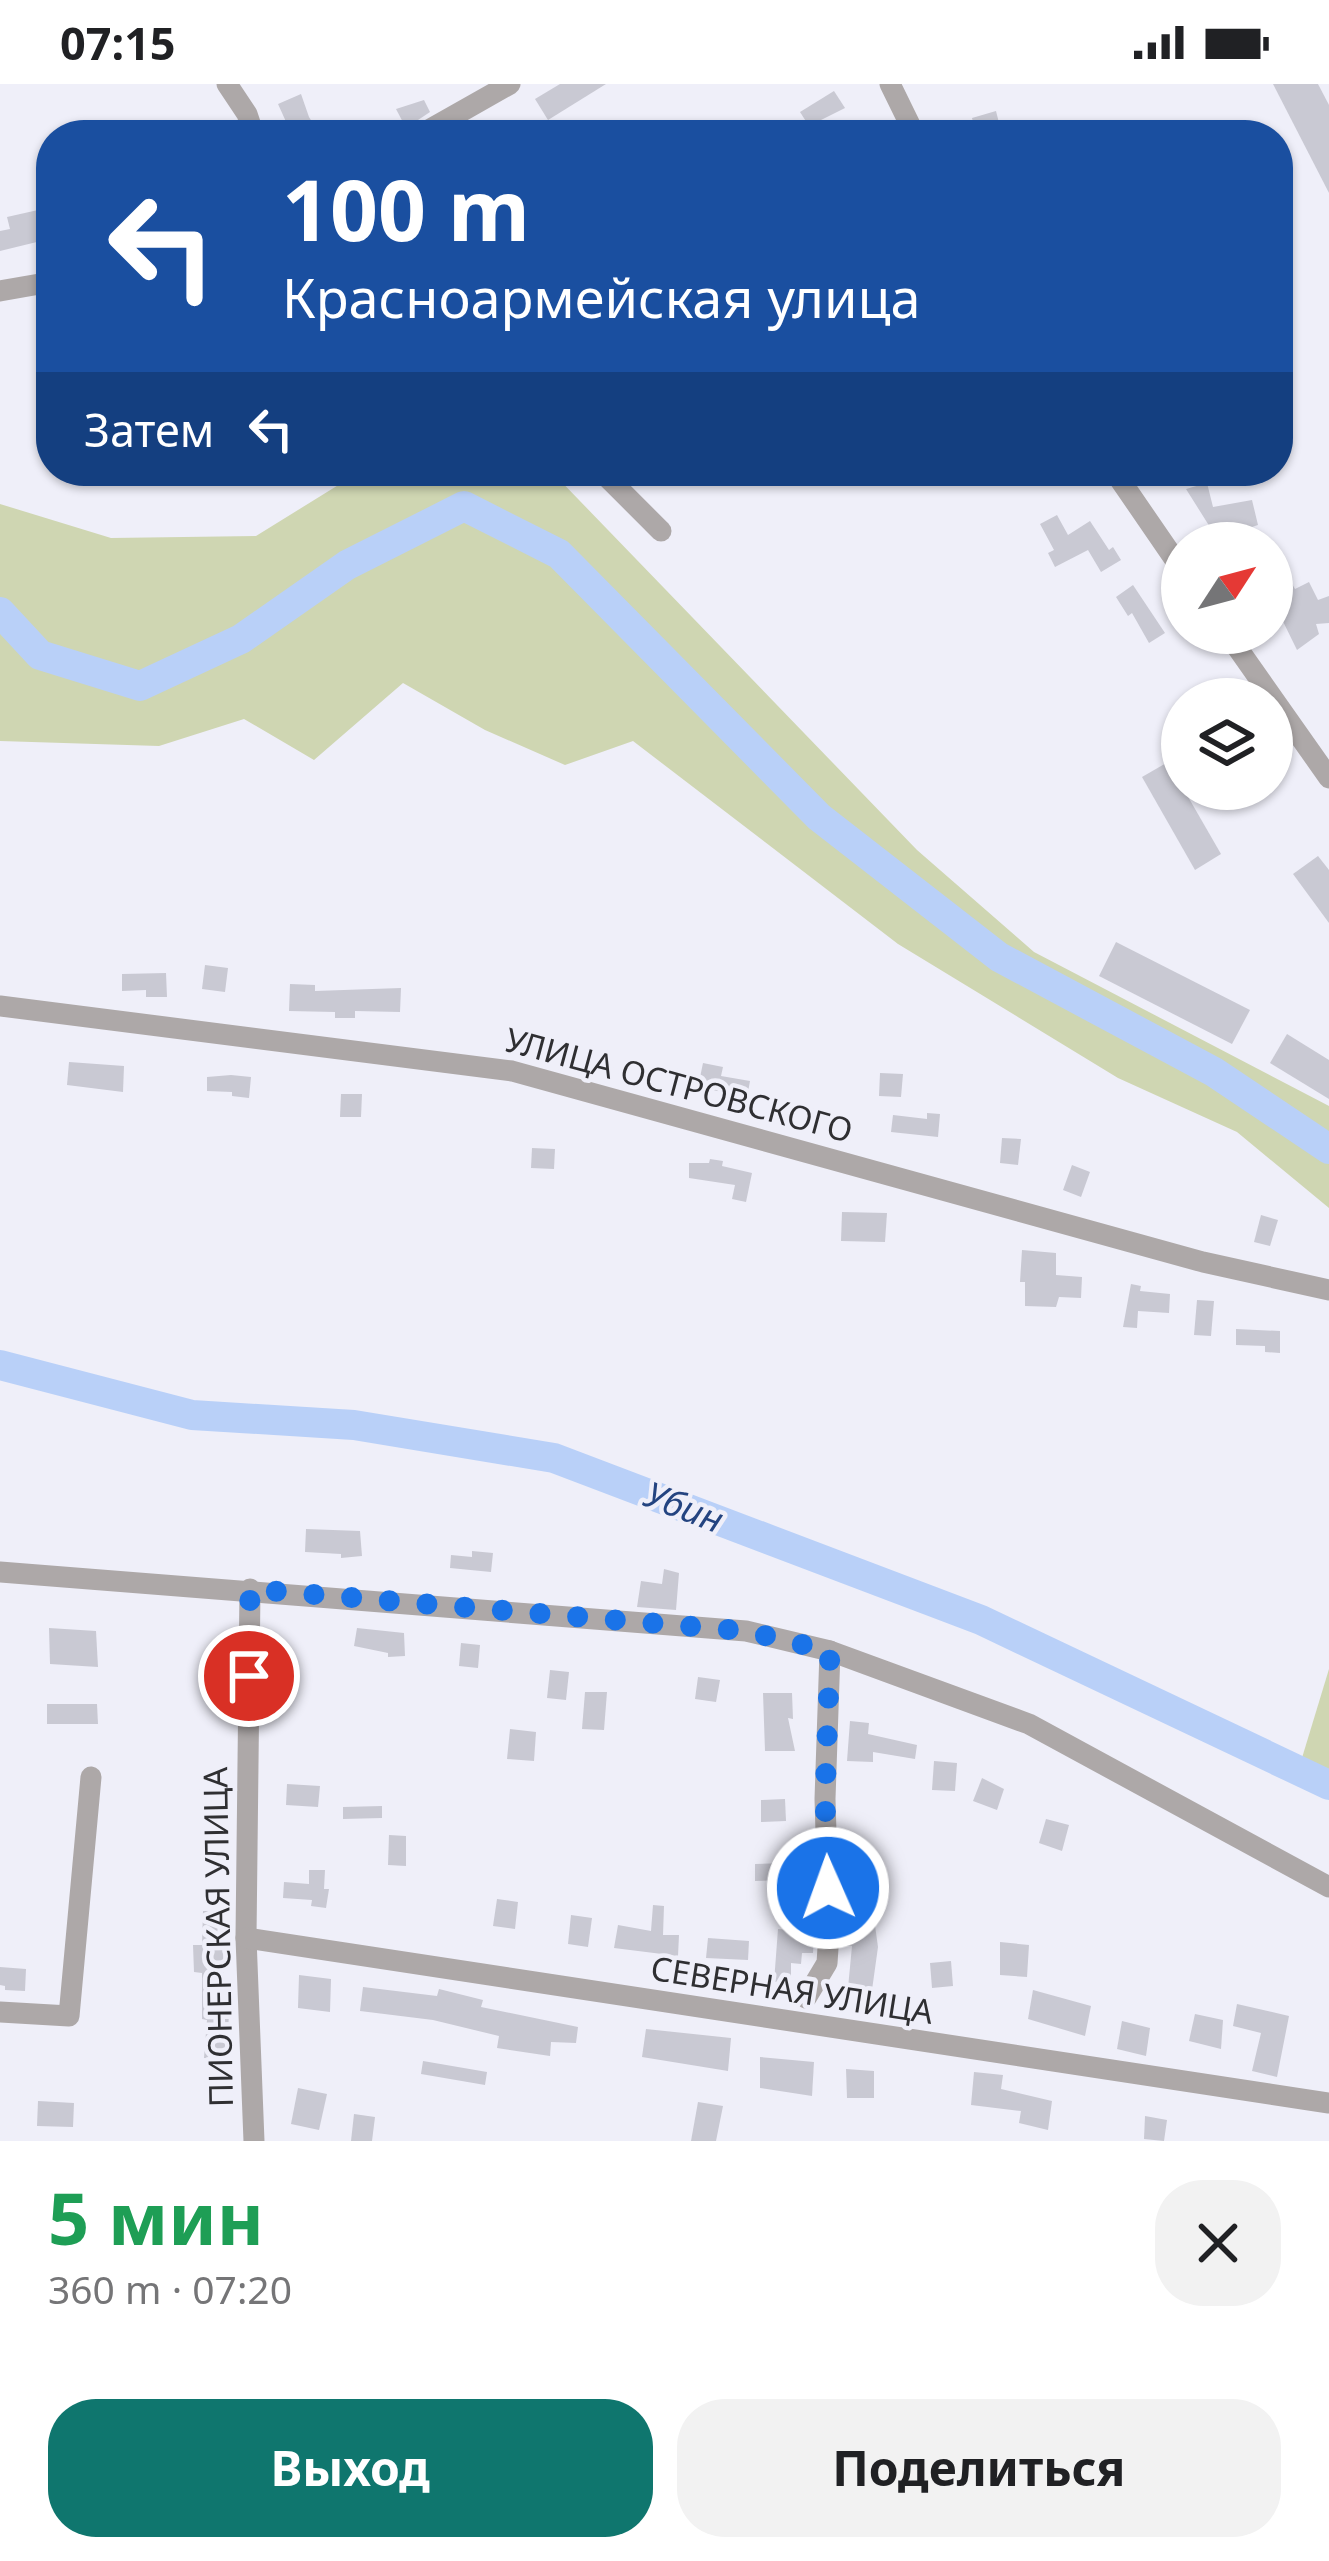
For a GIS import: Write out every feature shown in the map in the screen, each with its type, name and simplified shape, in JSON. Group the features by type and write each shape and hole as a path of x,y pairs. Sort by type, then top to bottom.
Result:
{"street":[{"path":"227,84 249,120"},
{"path":"446,120 510,84"},
{"path":"890,84 908,120"},
{"path":"0,291 36,285"},
{"path":"616,486 662,531"},
{"path":"1124,486 1161,539"},
{"path":"1241,654 1329,778"},
{"name":"УЛИЦА ОСТРОВСКОГО","path":"0,1006 512,1071 1203,1262 1329,1290"},
{"path":"0,1572 746,1631 830,1651 1029,1724 1329,1887"},
{"name":"ПИОНЕРСКАЯ УЛИЦА","path":"250,1589 246,1938 254,2141"},
{"path":"806,1998 826,1964 829,1933 825,1799 830,1651"},
{"path":"0,2012 70,2017 91,1778"},
{"name":"СЕВЕРНАЯ УЛИЦА","path":"246,1938 1329,2103"}],"green space":[{"path":"337,486 565,486 917,850 1034,952 1329,1106 1329,1208 1237,1132 1118,1078 898,944 633,741 565,765 485,730 403,683 314,760 244,719 159,746 0,741 0,504 111,538 256,536"},
{"path":"1329,1669 1329,1785 1298,1771"}],"building":[{"path":"560,84 606,84 548,120 535,99"},
{"path":"1273,84 1318,84 1329,105 1329,193 1293,120"},
{"path":"834,91 845,108 821,120 805,120 800,112"},
{"path":"301,94 311,120 285,120 278,104"},
{"path":"424,100 430,112 418,120 402,120 396,109"},
{"path":"996,111 998,120 972,120"},
{"path":"36,210 36,242 0,251 0,231 10,229 7,217"},
{"path":"1208,486 1213,507 1252,500 1257,522 1207,522 1186,489"},
{"path":"1057,515 1068,535 1090,521 1121,560 1101,572 1088,550 1055,567 1048,553 1054,550 1040,524"},
{"path":"1309,582 1318,600 1329,596 1329,623 1316,624 1319,634 1297,650 1293,586 1295,589"},
{"path":"1133,585 1161,627 1161,636 1149,643 1132,613 1128,616 1116,597"},
{"path":"1161,766 1161,810 1196,810 1221,854 1195,870 1142,777"},
{"path":"1318,856 1329,870 1329,923 1293,874"},
{"path":"1116,942 1250,1010 1232,1044 1099,976"},
{"path":"205,965 228,968 225,992 202,989"},
{"path":"166,973 167,997 146,997 146,990 122,991 122,974"},
{"path":"290,984 315,985 315,991 401,988 400,1012 355,1011 355,1018 335,1018 335,1012 289,1011"},
{"path":"1287,1034 1329,1060 1329,1099 1270,1063"},
{"path":"69,1062 124,1066 123,1092 67,1085"},
{"path":"703,1063 723,1067 721,1076 750,1081 746,1103 731,1100 732,1094 698,1087"},
{"path":"880,1073 903,1074 901,1097 879,1096"},
{"path":"207,1077 251,1077 249,1098 207,1091"},
{"path":"341,1094 362,1094 361,1117 340,1117"},
{"path":"927,1113 940,1114 938,1137 891,1132 893,1115 927,1119"},
{"path":"1002,1138 1021,1139 1018,1165 1000,1163"},
{"path":"532,1148 555,1149 554,1169 531,1168"},
{"path":"710,1159 752,1173 746,1202 732,1199 735,1185 689,1178 689,1163 709,1163"},
{"path":"1072,1165 1090,1172 1081,1197 1063,1190"},
{"path":"842,1212 887,1213 885,1242 841,1241"},
{"path":"1261,1215 1278,1220 1270,1246 1254,1242"},
{"path":"1022,1250 1056,1253 1056,1275 1082,1277 1081,1298 1059,1297 1056,1307 1025,1306 1025,1282 1020,1282"},
{"path":"1131,1284 1141,1286 1140,1291 1170,1294 1169,1313 1138,1311 1137,1328 1123,1327"},
{"path":"1197,1300 1214,1301 1211,1336 1194,1335"},
{"path":"1236,1329 1280,1331 1280,1353 1265,1352 1265,1346 1236,1345"},
{"path":"306,1529 360,1531 362,1556 305,1552"},
{"path":"472,1551 493,1553 491,1572 450,1568 451,1555 472,1557"},
{"path":"664,1569 679,1573 676,1610 637,1607 641,1581 662,1584"},
{"path":"49,1628 96,1631 98,1667 50,1664"},
{"path":"357,1628 404,1633 405,1656 388,1657 388,1653 354,1646"},
{"path":"461,1643 480,1645 478,1668 459,1666"},
{"path":"550,1670 569,1672 566,1700 547,1698"},
{"path":"698,1677 720,1680 716,1702 695,1699"},
{"path":"585,1692 607,1692 604,1730 582,1729"},
{"path":"763,1693 792,1693 793,1719 788,1718 795,1751 765,1751"},
{"path":"47,1704 97,1704 98,1724 47,1724"},
{"path":"850,1721 869,1723 868,1734 917,1745 915,1759 873,1752 873,1762 847,1761"},
{"path":"510,1729 536,1732 534,1761 507,1759"},
{"path":"934,1761 957,1763 955,1791 932,1790"},
{"path":"982,1778 1004,1789 997,1810 973,1801"},
{"path":"287,1784 320,1786 318,1807 286,1805"},
{"path":"785,1799 786,1821 761,1822 761,1800"},
{"path":"382,1806 382,1818 343,1819 343,1807"},
{"path":"1046,1819 1069,1825 1062,1851 1039,1843"},
{"path":"389,1835 406,1836 406,1866 388,1865"},
{"path":"866,1861 878,1947 872,1990 848,1988 852,1946 843,1946 844,1922 848,1922 844,1863"},
{"path":"784,1863 784,1880 755,1881 755,1864"},
{"path":"309,1870 325,1870 326,1908 311,1906 312,1900 283,1898 284,1882 309,1884"},
{"path":"497,1899 518,1902 515,1929 493,1926"},
{"path":"653,1905 664,1906 663,1935 679,1935 678,1956 614,1948 618,1925 651,1931"},
{"path":"203,1911 218,1911 217,1946 223,1946 224,1974 220,2010 229,2011 227,2059 204,2058 207,2020 202,2019 202,1973 194,1972 193,1945 202,1945"},
{"path":"571,1915 592,1918 588,1947 568,1944"},
{"path":"778,1929 804,1931 803,1938 814,1938 813,1953 802,1953 801,1964 791,1963 791,1982 774,1982"},
{"path":"708,1938 749,1941 748,1960 706,1958"},
{"path":"1000,1942 1029,1945 1027,1977 1000,1975"},
{"path":"951,1961 953,1986 932,1988 930,1963"},
{"path":"0,1967 26,1969 25,1991 5,1990 0,1985"},
{"path":"299,1975 331,1979 330,2012 298,2008"},
{"path":"363,1987 437,1996 439,1989 483,2000 481,2007 578,2027 576,2043 551,2042 550,2056 497,2048 499,2036 433,2020 360,2011"},
{"path":"1033,1990 1091,2006 1085,2036 1028,2019"},
{"path":"1237,2004 1289,2016 1277,2077 1252,2071 1261,2033 1233,2026"},
{"path":"1195,2014 1223,2020 1221,2049 1189,2041"},
{"path":"1122,2021 1150,2028 1146,2056 1117,2049"},
{"path":"646,2029 731,2038 728,2071 642,2057"},
{"path":"760,2057 814,2062 812,2096 760,2088"},
{"path":"423,2061 487,2072 485,2085 421,2074"},
{"path":"846,2069 874,2071 874,2098 847,2098"},
{"path":"974,2072 1003,2075 1001,2089 1052,2101 1048,2130 1019,2123 1021,2111 971,2105"},
{"path":"298,2088 327,2094 319,2130 291,2124"},
{"path":"38,2101 74,2103 73,2127 37,2126"},
{"path":"698,2102 723,2106 716,2141 691,2141"},
{"path":"354,2114 375,2117 372,2141 351,2141"},
{"path":"1145,2116 1167,2120 1164,2141 1144,2139"}],"waterway":[{"path":"0,612 40,655 140,686 241,639 347,565 464,506 559,554 819,817 999,957 1214,1072 1329,1149"},
{"name":"Убин","path":"0,1365 192,1415 354,1425 554,1458 981,1620 1329,1785"}],"route":[{"path":"249,1676 250,1589 746,1631 830,1651 825,1799 828,1888"}]}
